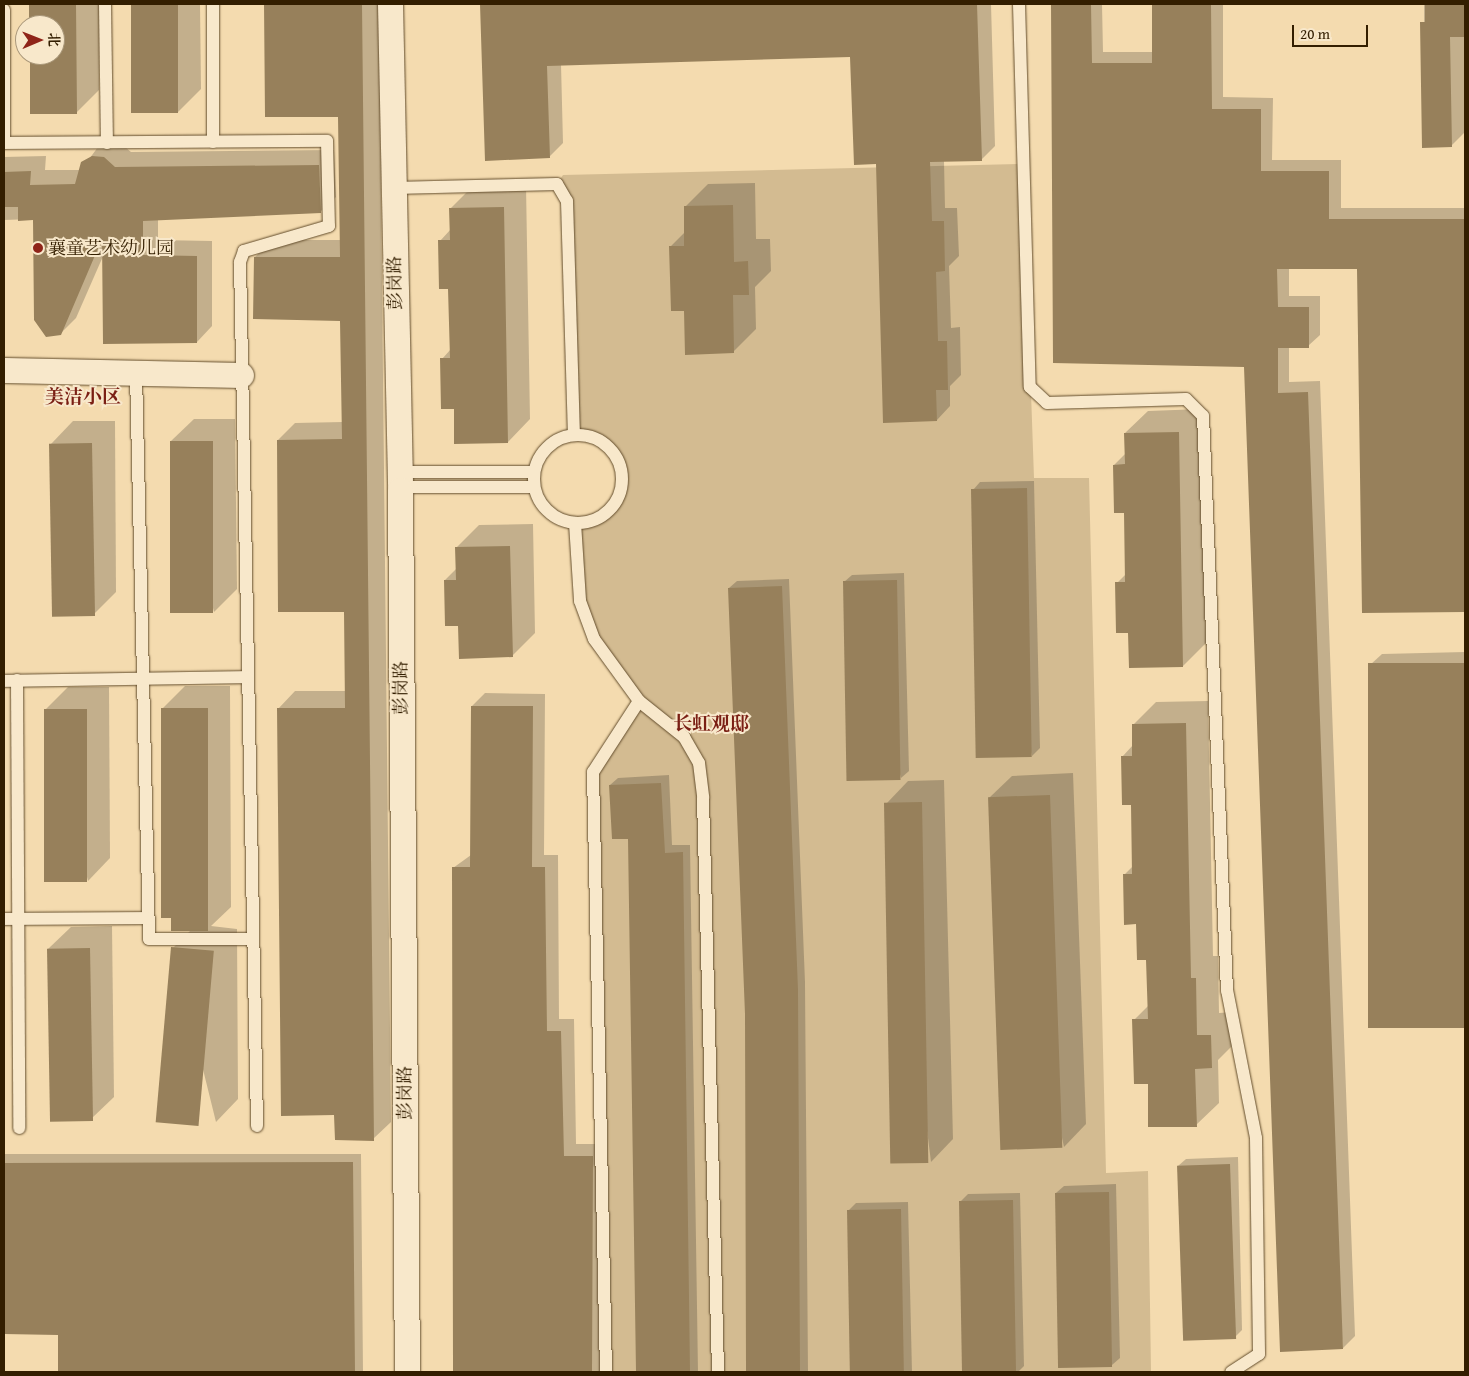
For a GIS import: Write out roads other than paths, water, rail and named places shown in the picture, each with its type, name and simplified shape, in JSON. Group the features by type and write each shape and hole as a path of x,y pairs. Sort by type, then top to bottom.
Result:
{"street":[{"name":"彭岗路","path":"390,4 400,479 407,1372"},
{"path":"4,370 241,375"}],"lane":[{"path":"105,4 107,142"},
{"path":"213,4 213,142"},
{"path":"1019,4 1030,387 1047,403 1186,400 1203,416 1227,990 1256,1138 1259,1354 1231,1372"},
{"path":"4,10 4,143 327,141 330,226 244,251 241,375 257,1126"},
{"path":"394,188 557,184 567,201 574,435"},
{"path":"136,373 149,939 252,939"},
{"path":"574,435 588,436 612,452 622,479 613,506 602,516 575,523 548,512 534,487 534,472 548,446 574,435"},
{"path":"400,479 534,472"},
{"path":"400,479 534,487"},
{"path":"575,523 580,601 594,638 639,701 684,737 698,763 703,798 718,1372"},
{"path":"4,681 247,677"},
{"path":"17,680 19,1128"},
{"path":"606,1372 593,772 639,701"},
{"path":"4,919 148,918"}],"place":[{"name":"襄童艺术幼儿园","path":"38,248"}],"district":[{"name":"美洁小区","path":"83,397"},
{"name":"长虹观邸","path":"711,724"}]}
